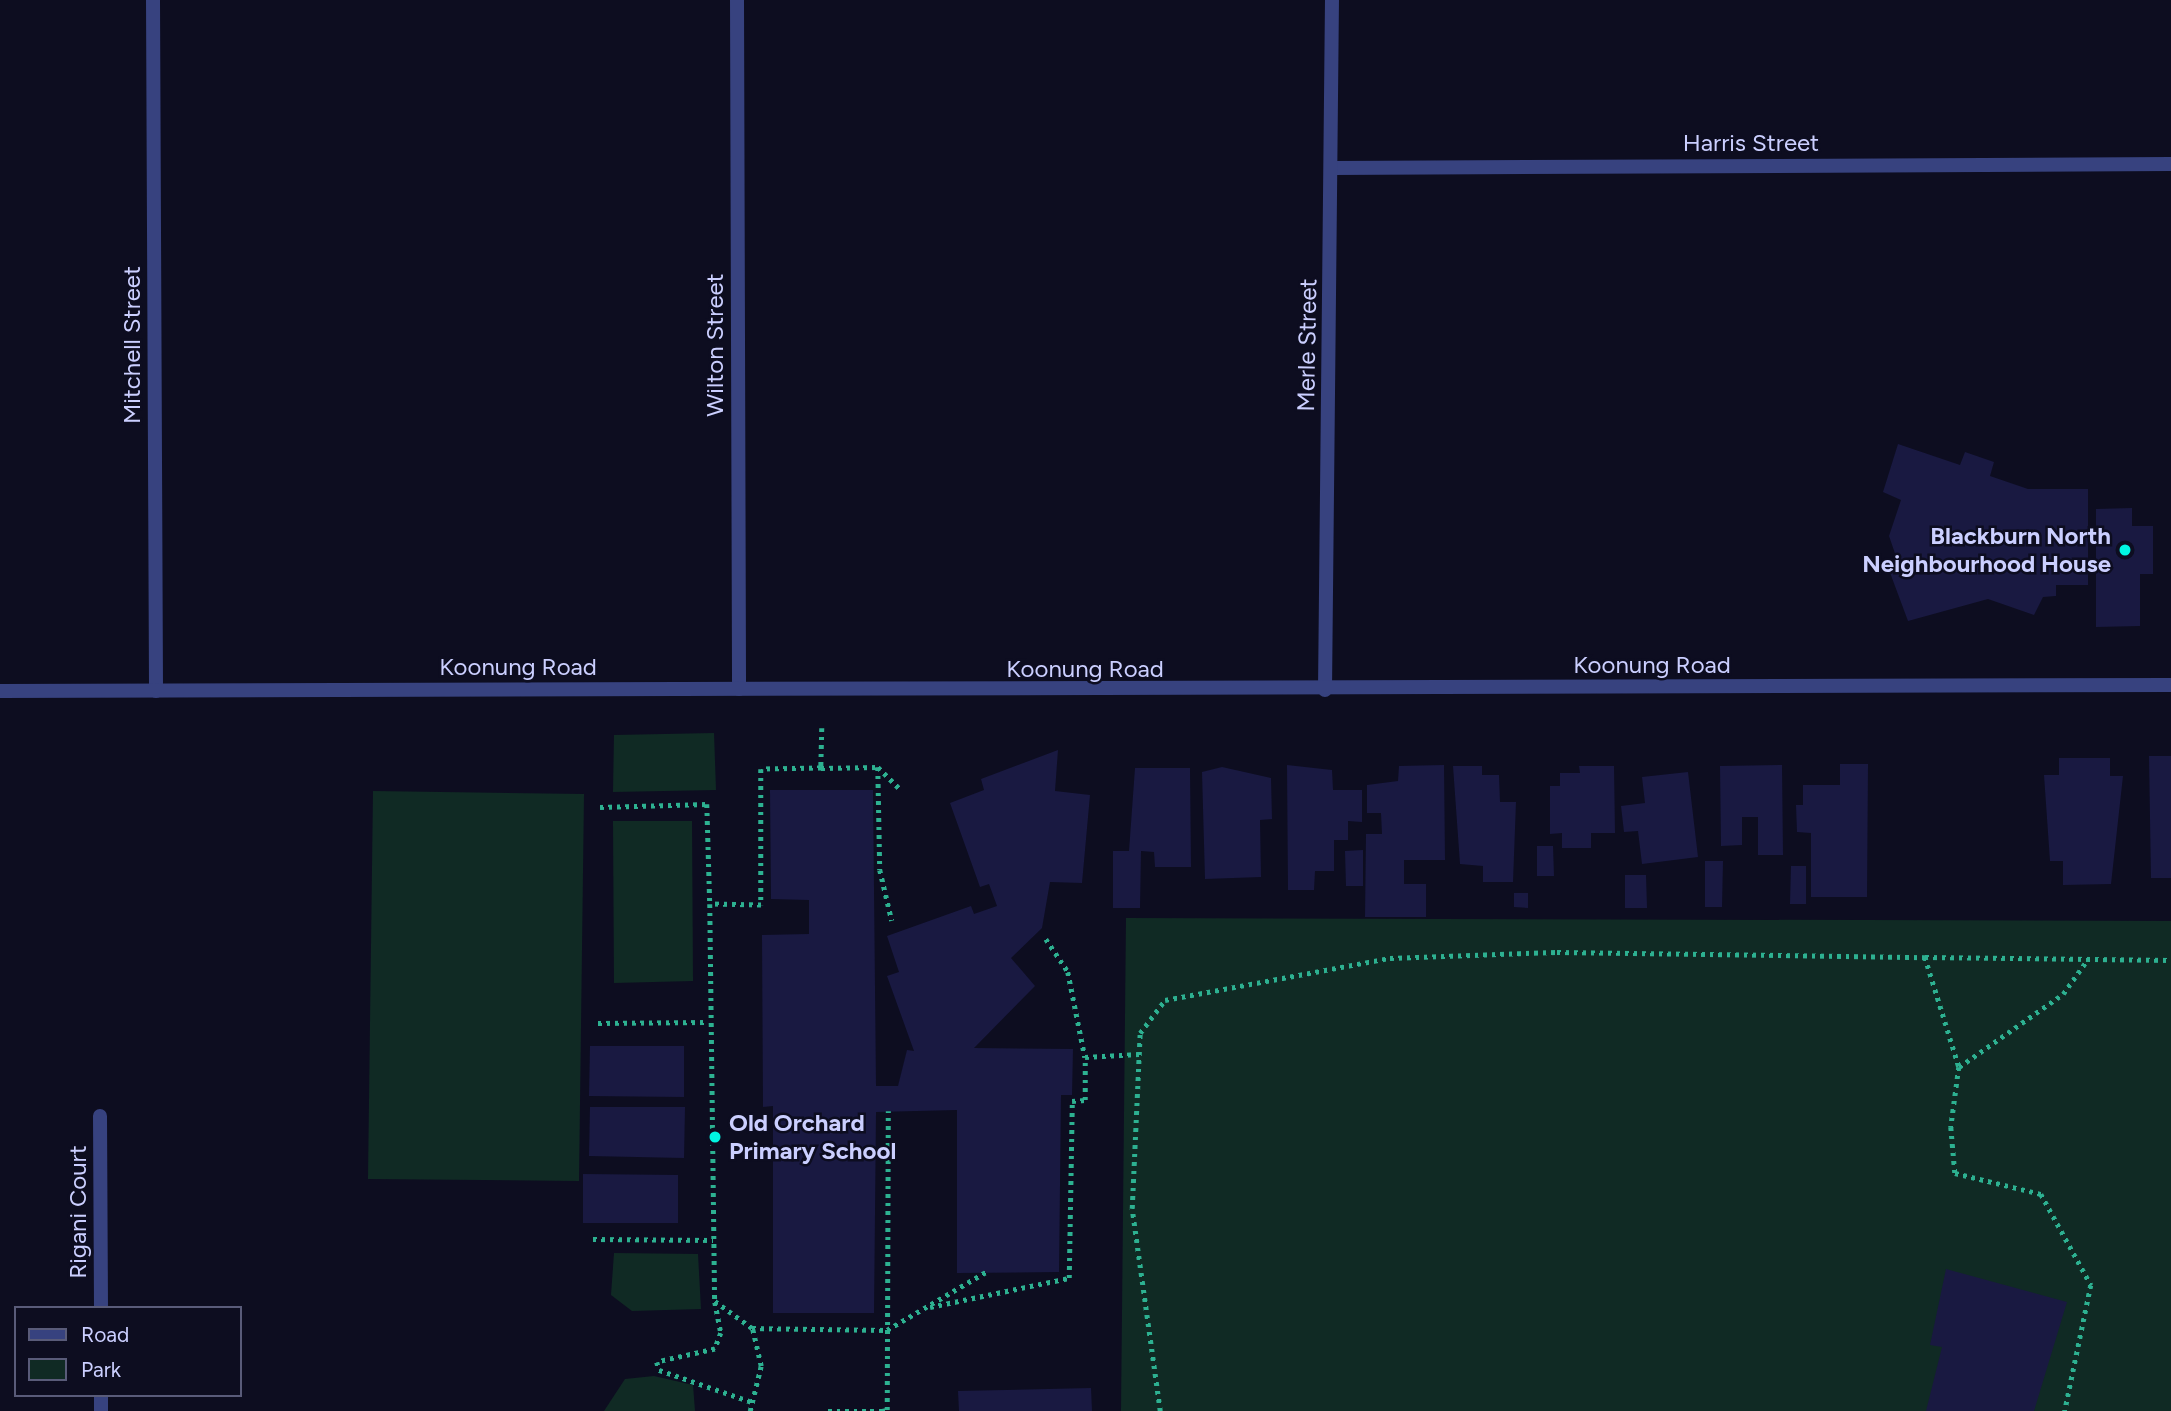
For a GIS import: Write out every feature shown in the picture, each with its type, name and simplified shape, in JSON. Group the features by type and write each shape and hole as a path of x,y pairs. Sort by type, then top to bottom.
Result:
{"street":[{"name":"Mitchell Street","path":"153,0 156,691"},
{"name":"Wilton Street","path":"737,0 739,689"},
{"name":"Merle Street","path":"1325,690 1332,0"},
{"name":"Harris Street","path":"1332,168 2171,164"},
{"name":"Koonung Road","path":"0,691 1325,690 2171,684"},
{"name":"Rigani Court","path":"100,1116 101,1306"}],"path":[{"path":"821,768 822,728"},
{"path":"878,767 880,870 892,921"},
{"path":"710,904 761,905 761,769 878,767 899,788"},
{"path":"600,807 707,804 710,904 707,1022 715,1301 721,1333 715,1349 657,1362 659,1370 752,1402"},
{"path":"926,1307 1069,1279 1072,1101 1085,1100 1085,1057 1068,972 1046,939"},
{"path":"1160,1411 1132,1208 1139,1033 1165,1000 1390,958 1558,952 2171,960"},
{"path":"1925,957 1959,1067 1951,1127 1955,1173 2041,1194 2091,1285 2064,1411"},
{"path":"1959,1067 2063,995 2088,959"},
{"path":"598,1023 707,1022"},
{"path":"1085,1057 1139,1054"},
{"path":"828,1411 887,1410 888,1111"},
{"path":"593,1239 713,1240"},
{"path":"752,1328 887,1330 986,1272"},
{"path":"715,1301 752,1328 761,1351 750,1411"}],"green space":[{"path":"714,733 716,790 613,792 614,735"},
{"path":"373,791 584,794 579,1181 368,1179"},
{"path":"613,821 692,821 693,981 614,983"},
{"path":"1126,918 2171,921 2171,1411 1121,1411"},
{"path":"614,1253 698,1254 701,1309 632,1311 611,1295"},
{"path":"654,1376 693,1385 695,1411 604,1411 625,1379"}],"building":[{"path":"1898,444 1960,465 1965,452 1994,462 1990,476 2028,489 2088,489 2088,585 2056,585 2056,596 2043,597 2034,615 1988,599 1908,621 1889,570 1899,565 1889,536 1901,500 1883,492"},
{"name":"Blackburn North Neighbourhood House","path":"2132,508 2132,526 2153,526 2153,574 2140,574 2140,626 2096,627 2096,509"},
{"path":"1058,750 1055,791 1090,795 1082,883 1050,882 1042,928 1011,958 1035,986 974,1048 1073,1049 1072,1095 1061,1095 1059,1272 957,1273 957,1110 876,1112 874,1313 773,1313 773,1106 763,1107 762,935 809,934 809,900 771,899 770,790 873,790 876,1086 898,1086 907,1050 914,1051 887,976 899,972 887,936 971,906 974,914 997,906 989,884 980,887 950,803 984,790 981,779"},
{"path":"2149,756 2171,756 2171,878 2151,878"},
{"path":"2059,758 2110,758 2110,776 2123,776 2111,884 2063,885 2063,861 2050,861 2044,775 2059,775"},
{"path":"1840,764 1868,764 1867,897 1811,897 1811,833 1797,832 1796,805 1803,805 1803,785 1840,785"},
{"path":"1287,765 1332,770 1333,790 1362,790 1362,822 1348,821 1348,840 1334,840 1334,871 1315,871 1314,890 1288,890"},
{"path":"1444,765 1445,860 1404,860 1404,884 1426,884 1426,917 1365,917 1366,834 1382,834 1381,813 1367,813 1367,785 1398,781 1399,766"},
{"path":"1782,765 1783,855 1758,855 1758,817 1742,817 1742,845 1721,846 1720,766"},
{"path":"1453,766 1482,766 1482,775 1499,775 1500,802 1516,802 1513,882 1483,882 1483,866 1460,864"},
{"path":"1579,766 1614,766 1615,833 1591,833 1591,848 1562,848 1562,833 1550,834 1550,786 1560,786 1560,773 1580,773"},
{"path":"1222,767 1271,778 1272,819 1260,820 1261,877 1205,879 1202,772"},
{"path":"1135,768 1190,768 1191,867 1155,867 1154,852 1141,851 1140,908 1113,908 1113,851 1129,851"},
{"path":"1688,772 1698,857 1642,864 1638,831 1624,832 1621,806 1645,803 1642,777"},
{"path":"1537,846 1553,846 1554,876 1537,876"},
{"path":"1363,850 1363,886 1346,886 1345,851"},
{"path":"1705,861 1723,861 1722,907 1705,907"},
{"path":"1791,866 1806,866 1806,904 1790,904"},
{"path":"1625,875 1646,875 1647,908 1625,908"},
{"path":"1514,893 1528,893 1528,908 1514,907"},
{"path":"590,1046 684,1046 684,1097 589,1096"},
{"path":"590,1107 685,1107 684,1158 589,1156"},
{"path":"583,1174 678,1175 678,1223 583,1223"},
{"path":"1946,1269 2067,1302 2034,1411 1926,1411 1942,1347 1930,1345"},
{"path":"1091,1388 1092,1411 959,1411 958,1391"}],"place":[{"name":"Blackburn North Neighbourhood House","path":"2125,550"},
{"name":"Old Orchard Primary School","path":"715,1137"}]}
